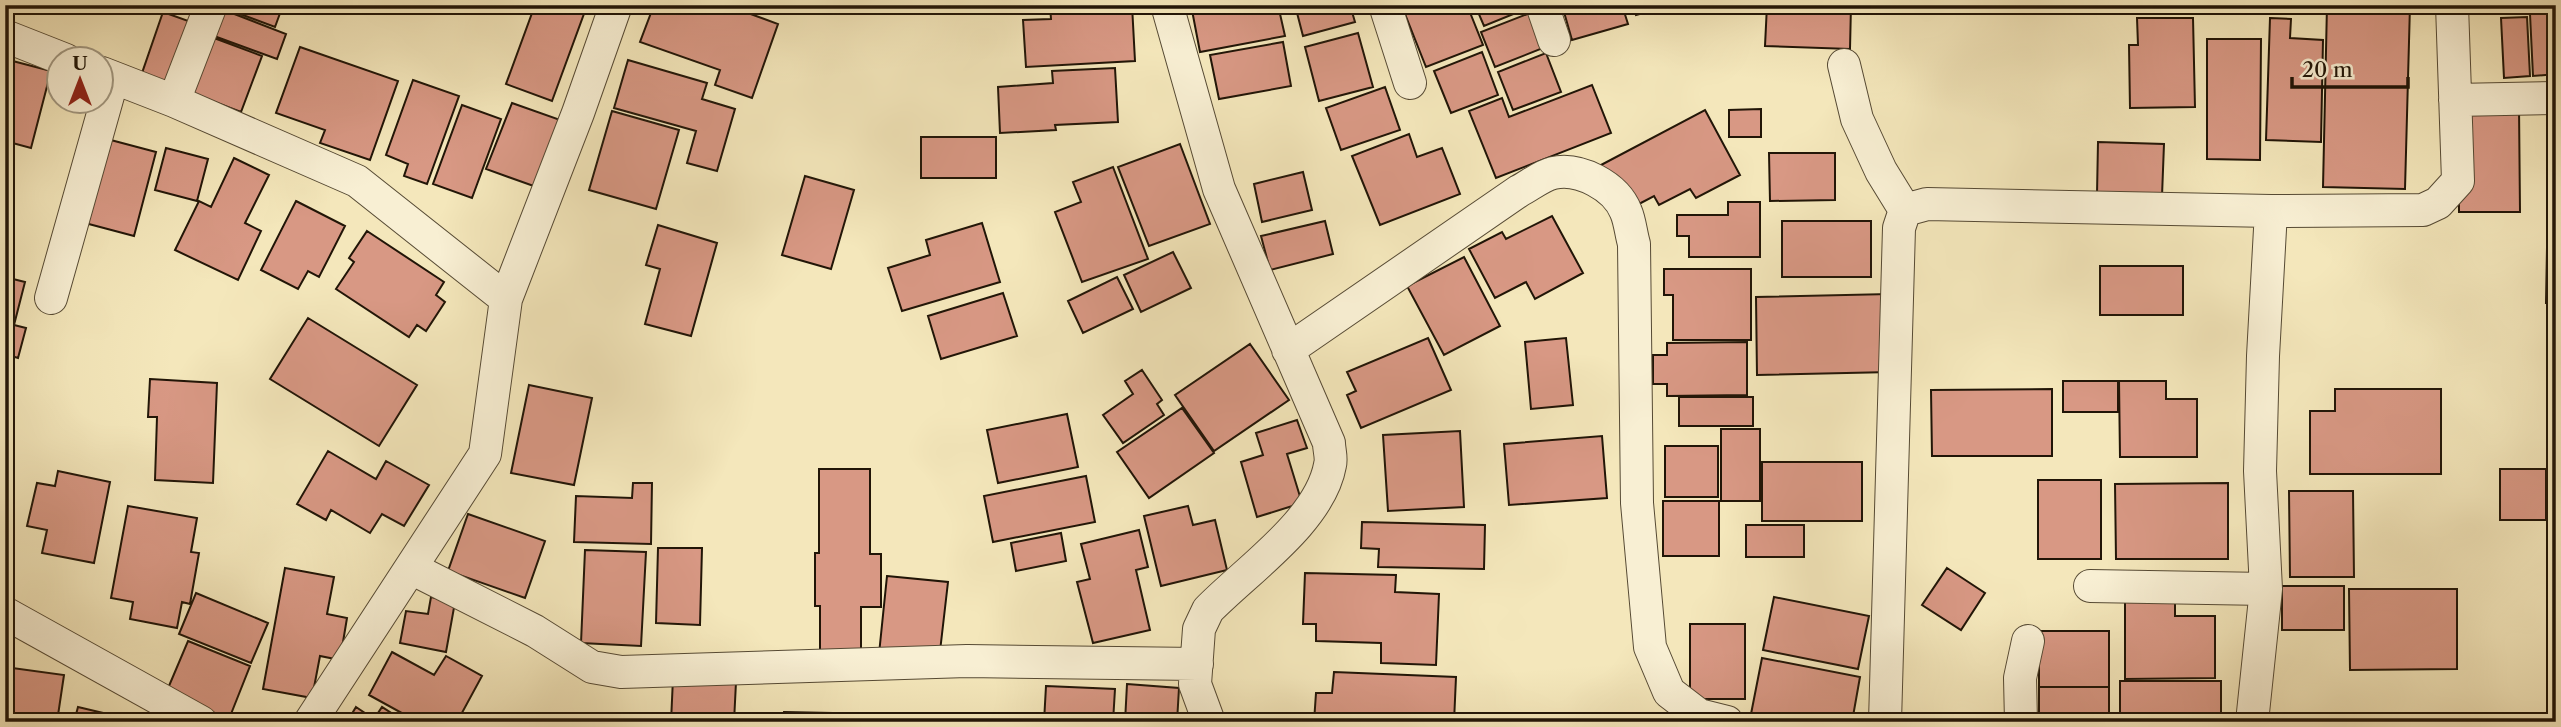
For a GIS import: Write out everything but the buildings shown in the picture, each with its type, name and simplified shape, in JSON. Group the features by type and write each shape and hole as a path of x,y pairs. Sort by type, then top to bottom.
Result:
{"street":[{"path":"174,101 211,5"},
{"path":"310,722 485,454 506,299 578,113 616,5"},
{"path":"1167,5 1219,189 1328,443 1331,462 1326,482 1303,521 1208,610 1199,629 1195,684 1209,722"},
{"path":"1385,5 1410,83"},
{"path":"1542,5 1554,40"},
{"path":"1905,210 1927,204 2272,211 2423,210 2438,203 2458,181 2452,5"},
{"path":"5,36 46,52"},
{"path":"1844,65 1857,119 1881,171 1905,210 1899,229 1885,722"},
{"path":"116,78 357,181 506,299"},
{"path":"2455,100 2556,98"},
{"path":"51,299 97,116"},
{"path":"1288,350 1518,191 1552,173 1576,173 1595,181 1614,194 1626,211 1634,244 1637,503 1650,647 1669,692 1699,715 1727,722"},
{"path":"2252,722 2266,589 2260,471 2263,356 2272,211"},
{"path":"411,568 536,631 592,667 621,672 967,661 1197,664"},
{"path":"2090,586 2266,589"},
{"path":"5,613 201,722"},
{"path":"2021,722 2020,678 2028,641"}]}
